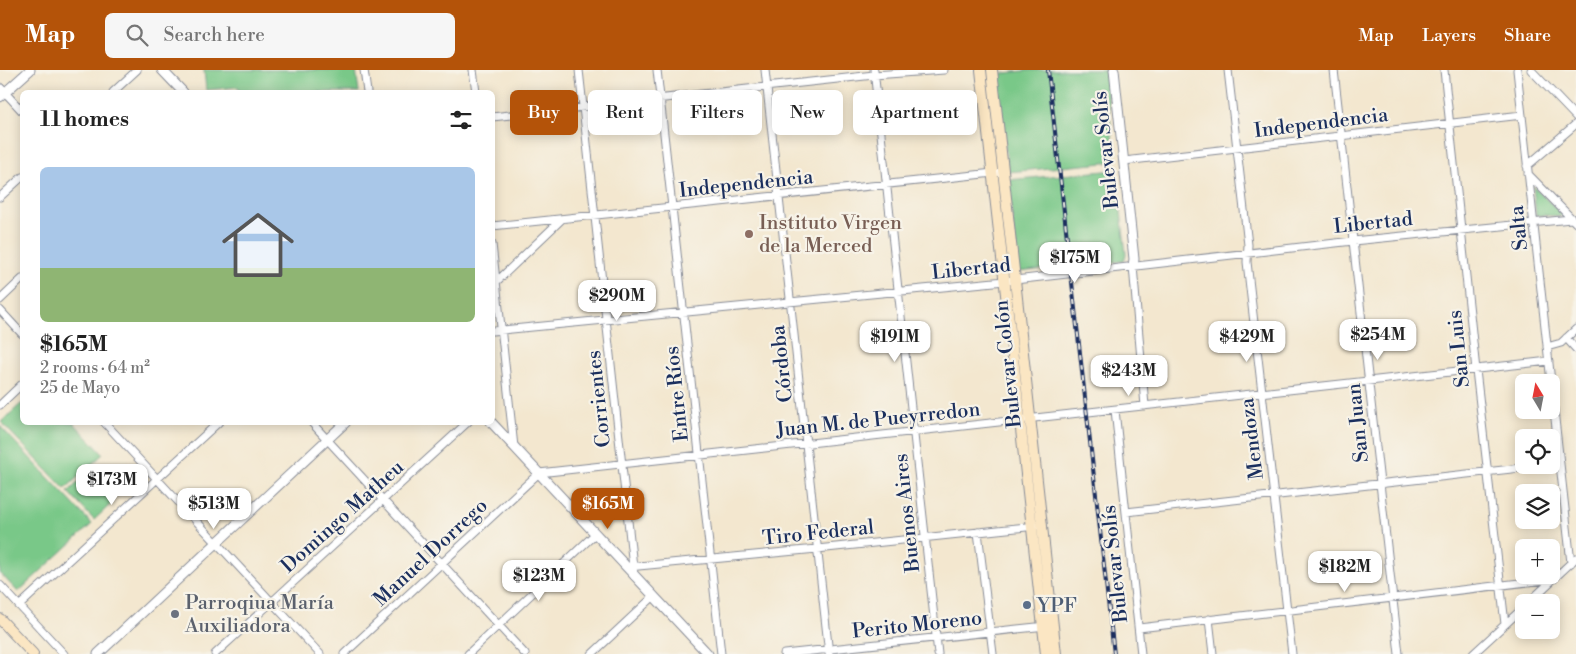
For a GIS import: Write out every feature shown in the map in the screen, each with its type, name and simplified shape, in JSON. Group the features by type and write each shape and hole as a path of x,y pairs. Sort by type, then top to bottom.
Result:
{"main road":[{"name":"Bulevar Colón","path":"981,70 998,172"},
{"name":"Bulevar Colón","path":"992,70 998,172 1048,626 1056,654"},
{"path":"0,619 33,654"},
{"name":"Bulevar Colón","path":"1046,654 1048,626"}],"street":[{"path":"20,109 2,92 30,70"},
{"path":"115,90 137,70"},
{"path":"162,70 181,90"},
{"path":"364,70 367,90"},
{"path":"473,70 476,90"},
{"name":"Corrientes","path":"579,70 622,464 631,570"},
{"name":"Entre Ríos","path":"657,70 659,90"},
{"name":"Córdoba","path":"765,70 828,652"},
{"path":"662,99 874,73 944,70"},
{"name":"Bulevar Solís","path":"1114,70 1134,259 1133,266 1145,406"},
{"name":"Mendoza","path":"1228,70 1248,245 1247,262 1292,654"},
{"name":"San Juan","path":"1334,70 1399,654"},
{"name":"San Luis","path":"1444,70 1505,624"},
{"name":"Salta","path":"1517,70 1550,374"},
{"path":"1531,70 1576,117"},
{"name":"Buenos Aires","path":"874,73 938,654"},
{"path":"495,117 588,106"},
{"name":"Independencia","path":"1124,161 1522,115"},
{"name":"Entre Ríos","path":"662,117 721,651"},
{"path":"1574,221 1528,170 1576,124"},
{"name":"Independencia","path":"495,226 998,172"},
{"path":"0,197 20,178"},
{"path":"495,283 563,219"},
{"name":"Libertad","path":"495,331 898,292 1534,222 1574,221"},
{"path":"0,300 20,281"},
{"path":"495,291 514,447"},
{"path":"0,310 20,332"},
{"path":"1547,347 1556,345 1576,329"},
{"path":"1566,338 1576,349"},
{"name":"Juan M. de Pueyrredon","path":"538,474 1549,361"},
{"path":"0,405 20,386"},
{"name":"Bulevar Solís","path":"1115,410 1142,654"},
{"path":"107,425 320,654"},
{"path":"19,606 216,425"},
{"path":"314,425 525,654"},
{"path":"98,654 343,425"},
{"name":"Domingo Matheu","path":"215,654 465,425"},
{"path":"494,425 708,654"},
{"name":"Salta","path":"1560,464 1574,561"},
{"path":"1126,512 1515,469"},
{"name":"Manuel Dorrego","path":"344,654 538,474"},
{"name":"Tiro Federal","path":"631,570 711,559 817,550 1037,526"},
{"path":"978,532 993,654"},
{"path":"468,654 595,534"},
{"path":"1560,574 1574,561"},
{"path":"1139,628 1515,583"},
{"path":"1538,594 1549,584"},
{"path":"0,585 64,654"},
{"path":"592,654 653,597"},
{"path":"1473,654 1515,615"},
{"path":"1209,619 1213,654"},
{"name":"Perito Moreno","path":"784,654 828,652 1048,626"},
{"path":"714,654 721,651"}],"green space":[{"path":"204,70 356,70 359,90 239,90 238,87 206,90"},
{"path":"1032,70 1105,70 1115,162 1008,172 997,74"},
{"path":"1116,170 1126,254 1124,261 1018,272 1008,180"},
{"path":"1533,186 1564,216 1536,215"},
{"path":"20,405 20,425 76,425 103,454 65,489 1,422"},
{"path":"0,426 92,524 18,592 0,573"},
{"path":"87,474 113,502 94,520 68,492"}],"railway":[{"path":"1048,70 1114,654"}],"place":[{"name":"Instituto Virgen de la Merced","path":"749,234"},
{"name":"YPF","path":"1027,605"},
{"name":"Parroqiua María Auxiliadora","path":"175,614"}]}
